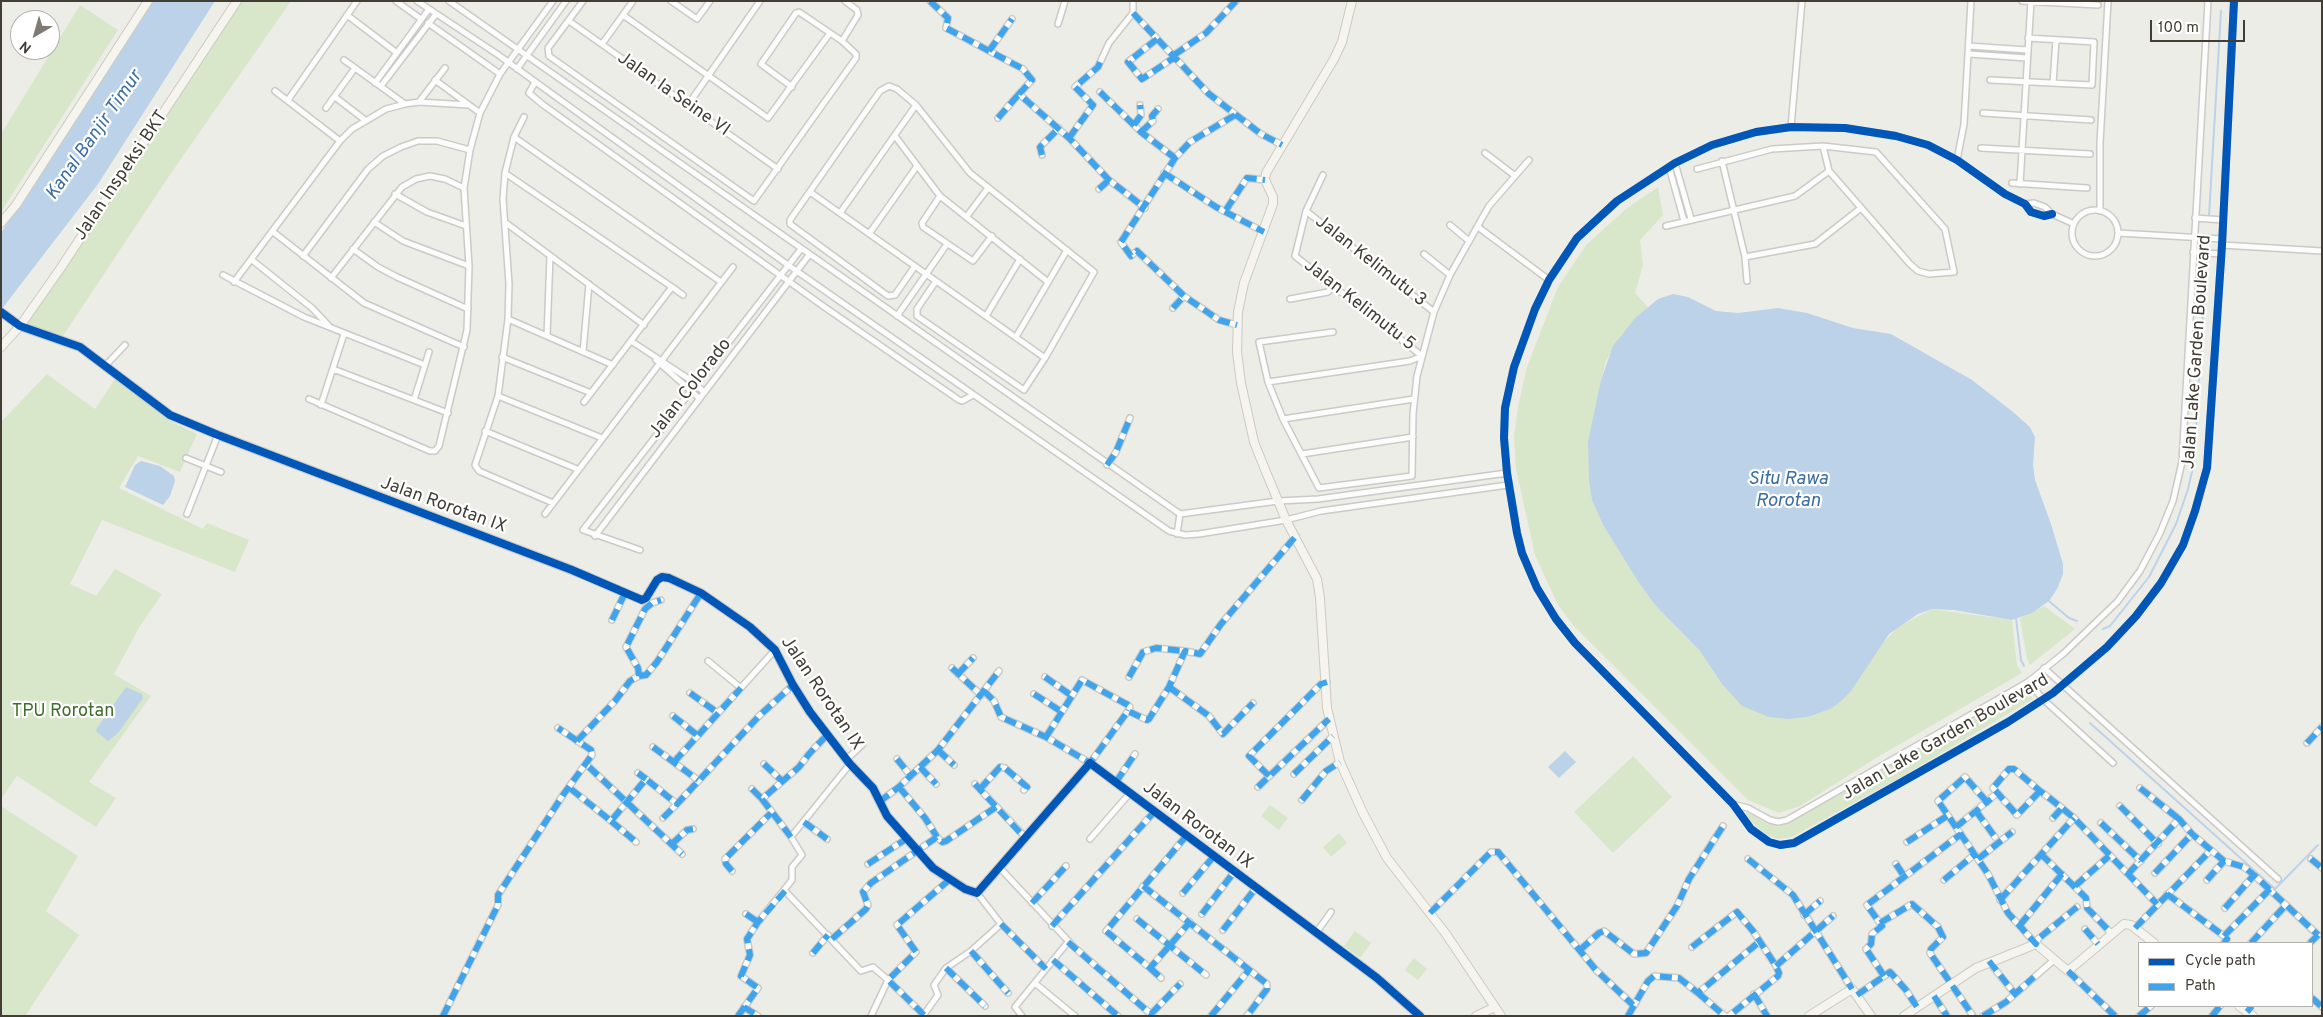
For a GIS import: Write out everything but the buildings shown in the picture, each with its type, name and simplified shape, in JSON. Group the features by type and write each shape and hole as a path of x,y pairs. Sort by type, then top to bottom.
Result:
{"street":[{"path":"1,223 16,205 148,1"},
{"name":"Jalan Inspeksi BKT","path":"1,347 64,263 238,1"},
{"path":"288,100 358,1"},
{"path":"396,1 427,26 500,74"},
{"path":"417,1 517,69 890,337 1169,531 1177,534 1200,534 1286,520 1321,511 1508,485"},
{"path":"449,1 1180,514 1278,501 1318,499 1507,473"},
{"path":"308,399 433,452 439,446 464,347 468,309 469,266 464,188 470,150 480,113 500,74 553,1"},
{"path":"517,69 566,1"},
{"path":"583,1 547,52 549,56 754,201 856,58 856,54 842,41 797,12 762,60 764,66 792,87"},
{"path":"602,44 633,1"},
{"path":"671,1 697,19 710,1"},
{"path":"688,105 760,1"},
{"path":"842,41 858,15 857,10 845,1"},
{"path":"930,1 948,18 946,28 1010,61 1031,78 1030,83 998,118"},
{"path":"1058,24 1065,1"},
{"path":"1070,138 1093,106 1076,87 1098,66 1112,38 1133,13 1133,1"},
{"path":"1157,39 1128,62 1142,80 1201,38 1236,1"},
{"path":"1352,1 1342,42 1334,59 1277,143 1266,173 1265,180 1273,201 1264,232 1244,283 1234,324 1237,352 1246,412 1254,442 1286,520 1317,580 1324,683 1332,736 1340,762 1381,848 1396,873 1430,913 1501,1016"},
{"path":"1791,126 1802,1"},
{"path":"1957,160 1964,124 1971,1"},
{"path":"2022,1 2098,5"},
{"path":"2100,210 2100,143 2108,1"},
{"name":"Jalan Lake Garden Boulevard","path":"1733,804 1748,808 1770,820 1778,822 1787,820 2028,682 2063,654 2117,602 2140,571 2160,533 2173,501 2182,462 2193,236 2208,1"},
{"name":"Jalan Lake Garden Boulevard","path":"1733,804 1741,817 1760,836 1780,845 1794,843 2044,700 2064,686 2107,647 2136,616 2161,584 2182,545 2195,511 2207,468 2222,245 2234,1"},
{"path":"2020,184 2031,2"},
{"path":"375,83 428,9"},
{"path":"1133,13 1209,94 1235,115 1277,143"},
{"path":"381,86 436,14"},
{"path":"347,15 397,53"},
{"path":"623,15 768,118 830,33"},
{"path":"989,51 1012,19"},
{"name":"Jalan la Seine VI","path":"569,21 778,169"},
{"path":"1990,80 2092,85 2094,42 2028,38"},
{"path":"2052,83 2056,40"},
{"path":"1969,46 2028,50"},
{"path":"1969,54 2027,58"},
{"path":"344,60 405,104"},
{"path":"326,108 355,68"},
{"path":"419,102 445,68"},
{"path":"435,80 480,113"},
{"path":"535,82 529,94 789,281 959,400 962,401 973,395"},
{"path":"915,266 895,295 888,296 792,227 790,220 880,91 888,86 897,89 916,106 958,160 988,188 1094,272 1027,389 1021,390 917,316 917,309 936,281"},
{"path":"275,91 340,141"},
{"path":"1100,92 1141,132 1175,158"},
{"path":"1019,94 1070,138 1109,180 1145,208"},
{"path":"335,96 365,120"},
{"path":"234,282 340,141 365,120 386,109 405,104 419,102 469,105"},
{"path":"1134,124 1142,114 1140,105"},
{"path":"840,214 916,106"},
{"path":"1141,132 1153,121 1152,116 1158,109"},
{"path":"1984,113 2091,120"},
{"path":"1234,324 1219,320 1184,296 1137,251 1131,256 1121,243 1175,158 1190,142 1235,115"},
{"path":"524,117 514,137 505,173 503,199 509,284 508,319 498,396 475,463 476,469 553,503"},
{"path":"1733,804 1575,642 1556,619 1537,588 1522,553 1508,485 1504,438 1507,399 1514,367 1532,317 1550,280 1577,238 1617,201 1675,163 1712,145 1756,132 1791,126 1845,128 1896,136 1928,145 1957,160 2005,194 2025,204 2031,212 2044,216 2052,214"},
{"path":"1042,155 1040,147 1059,128"},
{"path":"895,136 940,196 1048,282"},
{"path":"514,137 720,282"},
{"path":"303,256 368,169 383,156 418,141 437,141 470,150"},
{"path":"1697,169 1772,149 1823,146 1876,152 1945,229 1954,272 1929,274 1918,271 1829,171 1823,146"},
{"path":"1981,148 2090,154"},
{"path":"1485,153 1514,175"},
{"path":"1333,332 1259,342 1268,382 1282,419 1319,488 1412,476 1412,437 1417,376 1434,312 1450,276 1489,206 1529,160"},
{"path":"1722,161 1744,256 1747,281"},
{"path":"1675,163 1691,219"},
{"path":"869,234 917,166"},
{"path":"1669,167 1684,222"},
{"path":"647,178 655,169"},
{"path":"1666,226 1795,196 1829,171"},
{"path":"505,173 683,295"},
{"path":"1164,173 1216,207 1226,210 1264,232"},
{"path":"1306,211 1323,175"},
{"path":"331,278 395,194 416,179 430,176 445,179 464,188"},
{"path":"1226,210 1247,178 1265,180"},
{"path":"1099,189 1109,180"},
{"path":"2012,183 2087,188"},
{"path":"967,216 988,188"},
{"path":"810,192 1045,358"},
{"path":"395,194 427,212 466,226"},
{"path":"940,196 922,225 973,261 992,236"},
{"path":"2025,204 2034,203 2045,207 2052,214 2074,224"},
{"path":"1744,256 1815,244 1861,208"},
{"path":"2100,210 2113,218 2118,233 2113,248 2107,253 2092,256 2084,253 2074,243 2072,237 2074,224 2087,211 2100,210"},
{"name":"Jalan Kelimutu 5","path":"1268,382 1410,361 1422,356 1295,256 1306,211"},
{"name":"Jalan Kelimutu 3","path":"1306,211 1434,312"},
{"path":"2195,218 2223,220"},
{"path":"374,222 403,241 469,266"},
{"path":"506,223 644,325"},
{"path":"1450,226 1469,241"},
{"path":"1478,227 1550,280"},
{"path":"272,231 364,303 464,347"},
{"path":"2118,233 2222,239"},
{"path":"897,316 948,244"},
{"path":"2222,245 2322,251"},
{"path":"353,249 397,278 468,309"},
{"name":"Jalan Colorado","path":"801,249 583,530 595,536 809,254"},
{"path":"1016,337 1067,250"},
{"path":"2193,252 2221,254"},
{"path":"1424,254 1450,276"},
{"path":"547,336 550,256"},
{"path":"986,316 1020,259"},
{"path":"252,260 317,312 331,328"},
{"path":"545,514 658,360 733,267"},
{"path":"223,275 344,334 425,365"},
{"path":"583,352 589,284"},
{"path":"1290,299 1328,292 1333,286"},
{"path":"584,402 672,287"},
{"path":"1173,308 1184,296"},
{"name":"Jalan Rorotan IX","path":"1,312 17,324 73,344 106,365 170,415 218,435 572,570 644,600 657,580 664,577 701,593 750,627 775,650 792,685 827,735 873,788 887,816 906,840 933,868 950,880 976,893"},
{"path":"508,319 613,365"},
{"path":"321,404 344,334"},
{"path":"884,348 890,337"},
{"path":"631,341 696,384 704,392"},
{"path":"106,365 125,345"},
{"path":"414,400 428,352"},
{"path":"502,357 591,393"},
{"path":"658,360 699,398"},
{"path":"333,369 448,413"},
{"path":"704,374 712,380"},
{"path":"498,396 602,438"},
{"path":"1282,419 1414,399"},
{"path":"1108,465 1116,452 1130,418"},
{"path":"485,431 577,469"},
{"path":"187,514 218,435"},
{"path":"1302,454 1412,437"},
{"path":"186,458 221,472"},
{"path":"1318,499 1321,511"},
{"path":"1177,534 1180,514"},
{"path":"595,536 640,550"},
{"path":"1129,677 1143,652 1156,648 1200,654 1222,624 1295,537"},
{"path":"612,620 625,593"},
{"path":"577,741 615,701 630,681 639,676 646,675 657,662 701,593"},
{"path":"639,676 638,668 626,648 645,609 652,603 661,600"},
{"path":"674,762 775,650"},
{"path":"1128,711 1146,720 1149,719 1186,651"},
{"path":"958,674 972,658"},
{"path":"708,661 741,688"},
{"path":"952,668 994,701 1001,717 1046,738 1090,763"},
{"path":"2044,668 2278,879"},
{"path":"879,802 899,787 938,750 1000,670"},
{"path":"1044,677 1072,696"},
{"path":"1046,738 1083,680 1130,706 1090,763 1026,839 976,893 1001,924 1046,969"},
{"path":"2028,682 2044,700 2113,763"},
{"path":"1269,776 1249,756 1324,683"},
{"path":"663,818 759,716 792,685"},
{"path":"1168,687 1209,716 1223,734 1253,702"},
{"path":"690,693 718,713"},
{"path":"1034,694 1062,712"},
{"path":"673,716 697,735"},
{"path":"1258,787 1329,719"},
{"path":"2307,743 2322,727"},
{"path":"443,1016 498,904 498,895 563,795 592,755 592,751 558,728"},
{"path":"762,799 781,780 799,767 827,735"},
{"path":"1294,774 1332,736"},
{"path":"791,837 864,744"},
{"path":"653,748 698,780"},
{"path":"938,750 954,765"},
{"path":"1116,782 1135,754"},
{"path":"898,758 910,775"},
{"path":"1302,800 1326,771 1340,762"},
{"name":"Jalan Rorotan IX","path":"1090,763 1154,812 1173,824 1255,889 1377,978 1420,1016"},
{"path":"764,764 781,780"},
{"path":"589,767 682,854"},
{"path":"920,767 936,784"},
{"path":"980,789 1000,768 1005,768 1027,787 1024,790"},
{"path":"2040,790 2017,815 1996,794 1994,786 2012,768 2040,790 2074,818 2157,904"},
{"path":"638,773 677,804"},
{"path":"1987,802 1967,778 1964,777 1938,800 1977,857 2008,914 2036,944 2055,959 2116,1016"},
{"path":"611,821 646,780"},
{"path":"975,784 1026,839"},
{"path":"899,787 942,842 996,807"},
{"path":"2140,788 2179,819 2210,851 2224,861 2244,867 2254,875 2285,906 2320,935"},
{"path":"571,789 636,842"},
{"path":"738,1016 758,988 741,976 750,955 747,940 758,922 792,880 792,867 803,854 762,799 752,789"},
{"path":"1090,839 1130,793"},
{"path":"1956,827 1996,794"},
{"path":"2120,806 2158,844"},
{"path":"2054,818 2062,808"},
{"path":"1976,811 1995,837"},
{"path":"1052,926 1154,812"},
{"path":"732,871 726,864 725,859 771,813"},
{"path":"1907,842 1948,816"},
{"path":"2000,900 2074,818"},
{"path":"2128,874 2158,844 2179,819"},
{"path":"804,822 827,839"},
{"path":"2101,823 2141,861"},
{"path":"1580,950 1599,933 1604,931 1634,954 1646,953 1677,906 1689,879 1723,826"},
{"path":"672,844 687,830 693,828"},
{"path":"1944,880 2012,832"},
{"path":"1884,976 1866,949 1871,943 1872,934 1882,926 1867,905 1961,834"},
{"path":"2154,873 2192,834"},
{"path":"1161,978 1107,932 1107,929 1187,835"},
{"path":"813,953 866,909 868,905 863,896 867,888 937,838"},
{"path":"868,864 906,840"},
{"path":"2135,928 2210,851"},
{"path":"1430,913 1491,852 1498,852 1596,970 1632,1005"},
{"path":"2041,854 2086,898 2087,908 2111,934"},
{"path":"1184,893 1214,856"},
{"path":"2075,886 2109,856"},
{"path":"1748,859 1793,895 1804,915 1871,1016"},
{"path":"2312,859 2322,868"},
{"path":"2207,880 2224,861"},
{"path":"1896,864 1904,876"},
{"path":"1032,903 1066,866"},
{"path":"1000,868 1066,940 1152,1015 1180,984"},
{"path":"1202,914 1234,872"},
{"path":"2020,925 2062,874"},
{"path":"2225,908 2254,875"},
{"path":"871,1016 888,980 916,952 898,924 950,880"},
{"path":"1143,886 1268,986 1247,1016"},
{"path":"1223,930 1255,889"},
{"path":"2167,894 2225,939 2270,889"},
{"path":"784,891 862,972 873,967 923,1015 938,995 934,985 946,968 971,951 1001,924"},
{"path":"1804,915 1820,901"},
{"path":"1880,923 1908,906 1915,905 1926,918 1938,927 1943,936 1941,941 1930,950 1932,956 1972,1016"},
{"path":"2252,942 2285,906"},
{"path":"1904,1016 1989,961 2036,944 2038,939 2077,907"},
{"path":"1316,933 1331,912"},
{"path":"1692,947 1737,912 1753,931 1776,966 1779,975 1729,1016"},
{"path":"746,914 758,922"},
{"path":"1776,966 1833,916"},
{"path":"1137,920 1168,947 1206,975"},
{"path":"1150,968 1190,922"},
{"path":"2068,971 2124,924 2135,928 2153,942"},
{"path":"2085,929 2098,944"},
{"path":"1022,1016 1015,1007 1036,984 1066,940"},
{"path":"1698,993 1759,942"},
{"path":"971,951 1008,993"},
{"path":"1983,1016 2015,994 2055,959"},
{"path":"1053,960 1118,1016"},
{"path":"1989,961 2015,994"},
{"path":"946,968 986,1006"},
{"path":"1211,1016 1249,970"},
{"path":"1809,1016 1890,972 1906,990 1917,1007"},
{"path":"1628,1016 1632,1005 1648,981 1654,976 1678,978 1725,1016"},
{"path":"1036,984 1075,1016"},
{"path":"1754,994 1767,1016"},
{"path":"1934,996 1947,1016"},
{"path":"744,1006 758,1016"},
{"path":"1476,1016 1495,1007"},
{"path":"2139,1016 2150,1007"}],"green space":[{"path":"237,1 291,1 167,179 61,339 20,326"},
{"path":"80,5 118,30 1,212 1,134 46,60 60,60 60,38"},
{"path":"1658,187 1663,215 1640,240 1643,265 1635,293 1648,307 1621,335 1606,361 1601,380 1589,481 1592,500 1603,525 1655,605 1700,651 1722,684 1876,650 1898,627 1932,609 2012,620 2017,665 2022,673 1876,758 1800,806 1779,813 1748,800 1574,626 1558,605 1535,555 1516,469 1514,437 1518,407 1527,367 1558,287 1586,245 1626,209"},
{"name":"TPU Rorotan","path":"47,374 95,409 115,379 172,422 197,434 180,472 138,456 119,488 203,529 207,523 249,540 235,572 102,520 70,584 96,596 115,569 162,594 140,626 114,674 151,696 89,782 116,798 96,827 17,776 1,799 1,422"},
{"path":"2044,606 2075,629 2030,665 2027,659 2020,618"},
{"path":"2026,689 2033,699 1901,777 1792,837 1778,839 1767,835 1745,817 1746,813 1749,813 1768,824 1780,826 1792,821"},
{"path":"1633,756 1672,797 1613,853 1574,812"},
{"path":"1270,805 1288,818 1279,830 1261,816"},
{"path":"1,806 78,856 46,911 79,935 25,1016 1,1016"},
{"path":"1339,833 1347,843 1331,857 1323,847"},
{"path":"1355,931 1371,943 1360,958 1344,946"},
{"path":"1414,958 1427,969 1418,980 1405,970"}],"water":[{"name":"Kanal Banjir Timur","path":"151,1 215,1 98,184 1,310 1,233"},
{"name":"Situ Rawa Rorotan","path":"1673,294 1688,297 1716,311 1738,313 1778,308 1807,313 1853,328 1891,334 1972,380 2013,412 2030,427 2035,437 2033,465 2035,480 2063,564 2063,574 2057,589 2049,601 2032,613 2012,620 1954,610 1932,609 1918,614 1889,634 1851,691 1840,702 1830,709 1807,717 1788,719 1769,717 1742,706 1722,684 1700,651 1655,605 1603,525 1592,500 1589,481 1588,442 1601,380 1613,346 1635,318 1658,299"},
{"path":"141,461 160,466 174,476 175,481 170,496 163,505 125,487 135,465"},
{"path":"126,687 142,694 143,698 118,733 108,741 96,731 97,728"},
{"path":"1565,751 1576,762 1559,778 1548,767"}],"waterway":[{"path":"2209,216 2221,11"},
{"path":"2103,629 2110,626 2149,577 2176,524 2188,489 2194,463 2206,262"},
{"path":"2049,601 2069,618 2077,621"},
{"path":"2016,618 2021,660 2024,666"},
{"path":"2090,723 2275,889 2318,845"}],"marked path":[{"path":"930,1 948,18 946,28 1023,69 1032,80 1019,94 1069,138 1109,180 1145,208"},
{"path":"1174,55 1206,33 1236,1"},
{"path":"1133,13 1209,94 1261,134 1282,145"},
{"path":"989,51 1012,19"},
{"path":"1157,39 1128,62 1142,79 1175,57"},
{"path":"1069,138 1093,105 1075,87 1098,67 1102,58"},
{"path":"1100,92 1141,132 1175,158"},
{"path":"998,118 1019,94"},
{"path":"1134,125 1141,115 1140,105"},
{"path":"1141,132 1153,121 1152,116 1158,109"},
{"path":"1235,115 1190,142 1175,158 1121,242 1131,256 1137,251 1184,296 1219,320 1237,325"},
{"path":"1042,155 1040,147 1059,128"},
{"path":"1164,173 1216,207 1264,232"},
{"path":"1226,210 1247,178 1265,180"},
{"path":"1099,189 1109,180"},
{"path":"1173,308 1184,296"},
{"path":"1107,465 1116,452 1130,418"},
{"path":"984,691 994,701 1001,717 1046,737 1090,763 1128,711 1147,720 1149,719 1169,687 1185,651 1200,654 1221,624 1296,536"},
{"path":"612,620 625,593"},
{"path":"639,676 646,675 657,662 701,593"},
{"path":"577,741 615,701 630,681 639,676 638,668 626,647 645,609 652,603 661,600"},
{"path":"1129,677 1143,652 1156,648 1185,651"},
{"path":"958,674 973,658"},
{"path":"952,668 981,695"},
{"path":"879,802 899,787 938,750 999,671"},
{"path":"1045,677 1072,696"},
{"path":"1046,737 1082,680 1128,705 1130,707 1128,711"},
{"path":"1269,776 1249,756 1321,684 1327,682"},
{"path":"571,789 611,821 646,779 677,804 759,716 793,685"},
{"path":"1169,687 1209,716 1223,734 1253,703"},
{"path":"674,762 741,688"},
{"path":"690,693 718,713"},
{"path":"1034,694 1062,712"},
{"path":"673,716 697,735"},
{"path":"1258,787 1329,719"},
{"path":"2307,743 2322,727"},
{"path":"443,1016 498,905 498,895 563,795 592,755 591,750 558,728"},
{"path":"791,837 762,799 799,767 827,735"},
{"path":"1294,774 1333,736"},
{"path":"653,747 698,780"},
{"path":"938,750 954,765"},
{"path":"1116,782 1135,754"},
{"path":"897,759 910,775"},
{"path":"1302,800 1326,771 1340,762"},
{"path":"764,764 781,780"},
{"path":"589,767 682,854"},
{"path":"920,767 936,784"},
{"path":"980,789 1000,767 1005,768 1027,787 1024,790"},
{"path":"2040,791 2017,815 1993,788 2009,769 2014,769 2074,818 2157,904"},
{"path":"638,773 646,779"},
{"path":"1987,802 1965,777 1938,801 1988,874 2008,913 2036,944 2038,939 2077,907"},
{"path":"975,784 1026,839"},
{"path":"899,787 925,818 937,837"},
{"path":"2140,788 2179,819"},
{"path":"752,789 762,799"},
{"path":"1956,827 1991,799"},
{"path":"663,818 677,804"},
{"path":"2120,806 2158,844"},
{"path":"832,939 866,909 868,905 863,892 871,883 937,837 942,842 946,841 996,807"},
{"path":"2053,818 2062,808"},
{"path":"1976,811 1995,837"},
{"path":"1052,926 1154,812"},
{"path":"732,871 726,864 725,859 771,813"},
{"path":"1907,842 1947,816"},
{"path":"2000,900 2074,818"},
{"path":"2128,874 2179,819 2192,834 2224,861 2244,867 2254,875 2318,935"},
{"path":"611,821 636,842"},
{"path":"804,822 827,839"},
{"path":"2101,823 2141,861"},
{"path":"1580,950 1599,933 1604,931 1634,954 1646,953 1677,906 1689,879 1723,826"},
{"path":"672,844 687,830 693,829"},
{"path":"1978,859 2012,832"},
{"path":"1884,976 1866,949 1871,944 1872,934 1882,926 1867,905 1961,834"},
{"path":"2155,873 2192,834"},
{"path":"1187,835 1106,931 1150,968 1190,922"},
{"path":"868,864 906,839"},
{"path":"2135,928 2210,851"},
{"path":"1430,913 1491,852 1498,852 1596,970 1633,1005"},
{"path":"1944,880 1975,854"},
{"path":"2041,854 2086,898 2087,908 2111,933"},
{"path":"1183,893 1214,856"},
{"path":"2075,886 2109,856"},
{"path":"1748,859 1793,895 1852,989"},
{"path":"2311,859 2322,868"},
{"path":"2207,880 2224,861"},
{"path":"1896,864 1904,876"},
{"path":"1032,903 1066,866"},
{"path":"1202,914 1234,872"},
{"path":"2020,925 2062,874"},
{"path":"2225,908 2254,875"},
{"path":"924,1015 888,980 916,952 897,925 949,880"},
{"path":"1143,886 1267,984 1267,989 1247,1016"},
{"path":"1223,930 1255,889"},
{"path":"2224,936 2270,889"},
{"path":"738,1016 758,988 741,976 750,955 747,939 758,922 785,891"},
{"path":"2167,894 2224,936 2227,939 2225,942"},
{"path":"1804,915 1820,901"},
{"path":"1880,923 1912,904 1938,927 1943,937 1931,949 1930,953 1973,1016"},
{"path":"2252,942 2285,906"},
{"path":"1692,947 1737,912 1753,931 1776,966 1779,973 1778,976 1729,1016"},
{"path":"746,914 758,922"},
{"path":"1776,966 1833,916"},
{"path":"1137,919 1206,975"},
{"path":"1001,924 1046,969"},
{"path":"2085,929 2098,944"},
{"path":"813,953 828,935"},
{"path":"2311,942 2318,935"},
{"path":"1068,942 1153,1016"},
{"path":"1628,1016 1648,981 1654,976 1679,978 1698,993 1759,942"},
{"path":"971,951 1008,993"},
{"path":"1053,960 1118,1016"},
{"path":"1989,961 2015,994"},
{"path":"946,968 985,1006"},
{"path":"1150,968 1161,978"},
{"path":"1211,1016 1249,970"},
{"path":"2068,971 2115,1016"},
{"path":"1857,995 1890,972 1906,990 1917,1007"},
{"path":"1983,1016 2006,1002 2034,977"},
{"path":"1151,1014 1180,984"},
{"path":"1698,993 1725,1016"},
{"path":"1754,994 1767,1016"},
{"path":"1934,996 1947,1016"},
{"path":"2313,999 2322,1007"},
{"path":"744,1007 758,1016"},
{"path":"2139,1016 2150,1007"},
{"path":"2212,1016 2219,1007"},
{"path":"2247,1012 2251,1007"}],"cycle path":[{"path":"2052,214 2044,216 2031,212 2025,204 2005,194 1957,160 1928,145 1896,136 1845,128 1791,127 1756,132 1712,145 1675,163 1617,201 1577,238 1549,280 1535,309 1514,367 1505,408 1504,438 1507,473 1517,533 1522,553 1537,588 1556,619 1575,643 1733,804 1751,829 1769,842 1780,845 1794,843 2008,722 2053,693 2107,647 2136,616 2161,583 2183,545 2207,468 2222,245 2234,1"},
{"path":"1,312 20,326 80,347 170,415 218,435 572,570 642,600 646,598 657,580 662,577 669,578 701,593 750,627 775,650 793,685 810,712 850,764 873,788 887,816 933,868 965,889 977,893 1090,763 1377,978 1420,1016"}]}
